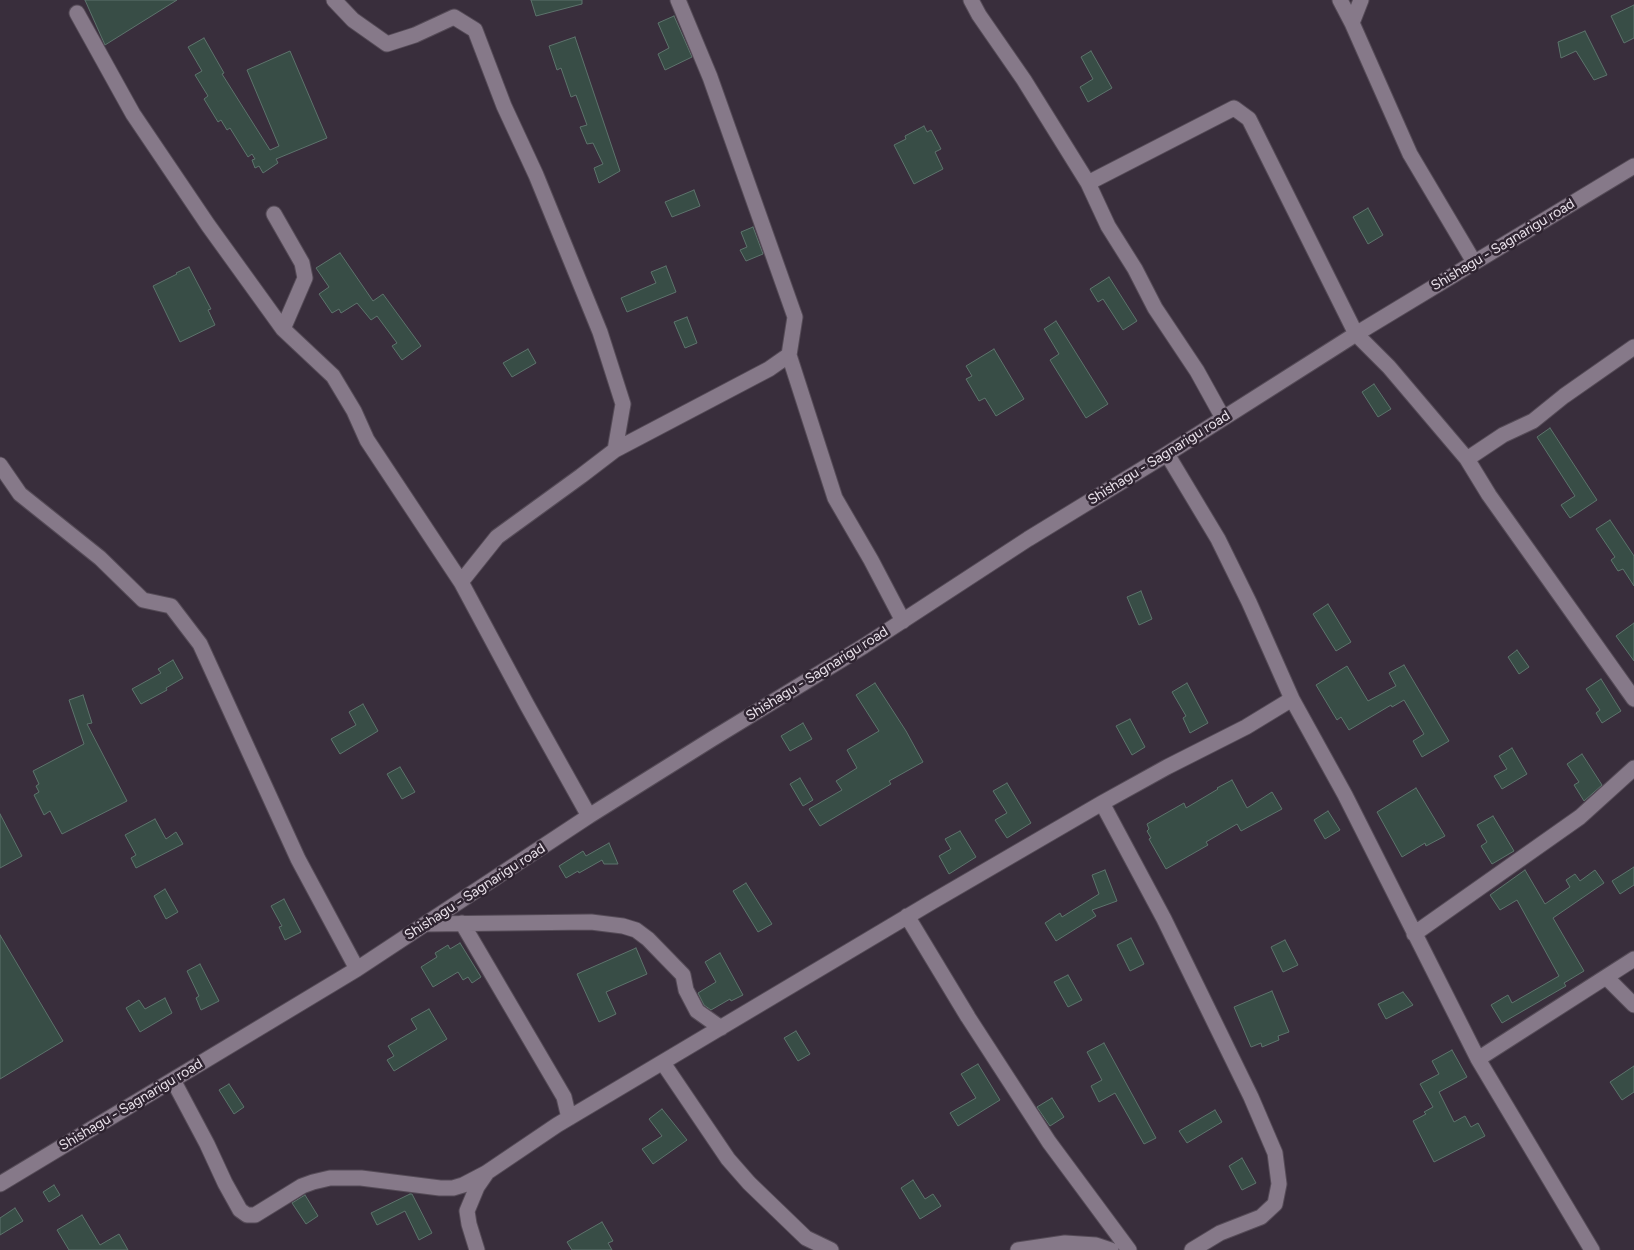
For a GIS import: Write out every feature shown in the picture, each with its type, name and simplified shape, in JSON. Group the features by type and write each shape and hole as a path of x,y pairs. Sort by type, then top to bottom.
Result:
{"street":[{"path":"334,0 353,20 387,44 415,35 454,17 475,30 504,106 536,175 600,332 623,404 615,450"},
{"path":"678,0 710,77 794,317 789,355 835,498 871,560 903,621"},
{"path":"971,0 979,15 1024,80 1088,183 1108,226 1135,269 1155,308 1197,371 1223,418"},
{"path":"1340,0 1410,154 1474,262"},
{"path":"1352,24 1361,0"},
{"path":"77,12 133,114 208,225 283,329 333,376 354,410 372,447 461,582 589,816"},
{"path":"1088,183 1234,108 1249,119 1356,334 1395,373 1467,460 1489,495 1634,699"},
{"name":"Shishagu - Sagnarigu road","path":"0,1184 357,969 589,816 903,621 1028,539 1167,454 1356,334 1634,166"},
{"path":"274,214 302,263 305,278 283,329"},
{"path":"1467,460 1503,435 1534,420 1564,396 1634,347"},
{"path":"461,582 497,537 615,450 769,369 789,355"},
{"path":"1167,454 1223,548 1292,699 1345,795 1478,1058 1592,1250"},
{"path":"0,465 20,494 100,558 142,600 171,606 200,644 298,859 357,969"},
{"path":"173,1080 207,1144 225,1183 240,1210 247,1215 255,1215 302,1186 330,1178 361,1178 440,1188 453,1188 463,1185 486,1173 569,1118 663,1064 907,916 1102,803 1246,727 1292,699"},
{"path":"1414,934 1580,817 1634,768"},
{"path":"1102,803 1164,919 1251,1097 1275,1152 1279,1184 1275,1204 1261,1217 1220,1233 1192,1250"},
{"path":"907,916 968,1017 1048,1142 1130,1250"},
{"path":"426,924 591,922 636,930 648,939 683,975 686,990 697,1011 720,1028"},
{"path":"462,923 564,1096 569,1118"},
{"path":"1478,1058 1634,959"},
{"path":"1606,977 1634,1005"},
{"path":"663,1064 728,1159 749,1184 806,1238 831,1250"},
{"path":"477,1250 467,1211 477,1187 486,1173"},
{"path":"1018,1250 1065,1243 1096,1245 1111,1250"}],"building":[{"path":"85,0 177,0 105,45"},
{"path":"531,0 582,0 582,4 536,16"},
{"path":"1634,5 1634,38 1624,43 1611,16"},
{"path":"674,16 692,57 665,70 658,54 669,48 658,23"},
{"path":"1585,31 1607,75 1594,80 1576,51 1561,58 1558,42"},
{"path":"575,37 620,171 599,183 594,168 603,164 593,143 587,144 580,127 587,125 576,95 571,97 561,68 557,70 549,46"},
{"path":"204,38 224,73 222,74 270,150 279,146 247,70 290,51 327,138 276,159 278,163 263,173 259,166 255,168 252,160 255,159 252,154 248,157 230,128 227,130 221,120 218,122 204,99 208,96 195,75 202,71 188,47"},
{"path":"1091,51 1112,88 1088,102 1080,87 1093,79 1081,57"},
{"path":"924,126 927,132 931,130 941,149 935,152 943,169 914,184 894,145 906,139 905,136"},
{"path":"694,190 700,206 672,217 665,202"},
{"path":"1368,208 1383,235 1368,244 1353,217"},
{"path":"753,227 763,254 746,261 740,250 747,247 741,232"},
{"path":"340,253 373,301 383,294 421,346 402,360 392,346 397,343 377,316 371,320 357,303 341,313 339,309 332,313 319,294 329,287 316,268"},
{"path":"666,266 676,292 627,312 621,298 656,283 651,272"},
{"path":"189,267 211,309 208,310 215,325 180,342 153,286"},
{"path":"1109,277 1137,321 1123,330 1103,299 1098,302 1090,289"},
{"path":"687,317 697,343 685,348 674,322"},
{"path":"1056,321 1108,404 1086,418 1050,360 1059,354 1044,329"},
{"path":"528,349 536,363 512,377 503,363"},
{"path":"994,349 1024,399 996,416 985,398 979,401 966,379 972,376 966,366"},
{"path":"1374,384 1391,409 1378,417 1362,392"},
{"path":"1550,428 1597,500 1570,518 1561,505 1575,496 1537,437"},
{"path":"1610,520 1634,556 1634,586 1623,569 1618,571 1611,560 1615,557 1596,529"},
{"path":"1141,591 1152,619 1139,625 1127,597"},
{"path":"1328,604 1351,642 1336,651 1313,614"},
{"path":"1634,623 1634,661 1616,636"},
{"path":"1517,650 1529,667 1519,674 1508,657"},
{"path":"173,660 183,678 166,688 167,690 141,704 132,689 161,673 158,669"},
{"path":"1404,665 1449,741 1422,757 1413,741 1424,734 1404,700 1392,707 1391,705 1349,730 1341,717 1337,720 1316,685 1347,666 1368,701 1396,686 1389,673"},
{"path":"1601,679 1621,711 1602,723 1596,713 1600,710 1586,689"},
{"path":"875,683 906,731 923,762 889,781 891,784 820,826 809,809 842,790 836,781 857,768 847,750 879,731 856,695"},
{"path":"1187,683 1208,723 1190,733 1183,718 1186,716 1172,692"},
{"path":"83,695 92,723 87,724 127,801 62,834 50,811 44,815 34,795 39,792 36,786 39,784 33,771 84,744 69,700"},
{"path":"363,704 378,731 340,754 331,739 356,725 349,712"},
{"path":"1130,719 1145,747 1132,755 1116,726"},
{"path":"803,723 812,739 790,751 781,736"},
{"path":"1512,748 1527,774 1502,789 1494,776 1507,769 1499,756"},
{"path":"1582,754 1602,785 1584,801 1574,785 1579,782 1567,764"},
{"path":"400,767 415,792 402,799 387,774"},
{"path":"800,778 813,800 803,806 790,784"},
{"path":"1232,780 1247,808 1272,792 1282,809 1241,831 1237,824 1206,842 1208,845 1166,869 1149,839 1151,838 1147,831 1149,829 1147,824 1184,803 1186,808"},
{"path":"1007,783 1031,823 1007,838 995,820 1007,813 993,791"},
{"path":"1416,788 1445,836 1426,846 1425,843 1402,857 1377,812"},
{"path":"1328,811 1340,830 1325,839 1314,820"},
{"path":"0,814 22,856 0,868"},
{"path":"1493,816 1514,851 1492,864 1481,846 1487,842 1477,825"},
{"path":"155,819 166,839 176,832 183,844 136,868 131,858 136,855 125,835"},
{"path":"960,831 976,857 949,874 939,856 951,849 945,839"},
{"path":"609,843 618,864 604,864 602,860 566,878 559,866 583,851 586,856"},
{"path":"1634,867 1634,885 1620,894 1612,881"},
{"path":"1105,870 1117,901 1092,910 1096,916 1056,941 1045,923 1060,913 1062,917 1099,894 1092,875"},
{"path":"1525,870 1545,904 1570,887 1566,880 1575,874 1580,881 1595,870 1604,883 1553,918 1584,971 1564,983 1566,986 1502,1023 1491,1005 1508,995 1512,1003 1559,976 1517,900 1500,910 1490,895"},
{"path":"746,883 772,924 758,932 733,891"},
{"path":"165,889 178,912 166,919 154,896"},
{"path":"284,899 301,932 285,940 279,927 282,926 271,906"},
{"path":"0,935 63,1041 0,1079"},
{"path":"1131,938 1144,964 1130,971 1117,945"},
{"path":"1285,940 1298,965 1283,972 1271,947"},
{"path":"460,943 481,977 472,983 468,977 463,980 458,972 433,987 421,967 437,957 435,953 448,945 450,949"},
{"path":"636,948 647,974 606,992 616,1014 599,1022 577,974"},
{"path":"720,953 743,995 731,1001 730,999 711,1010 704,1005 698,993 716,982 705,962"},
{"path":"200,964 219,1001 201,1010 196,998 199,996 187,971"},
{"path":"1068,975 1082,1000 1068,1007 1054,982"},
{"path":"1272,991 1289,1032 1278,1036 1279,1040 1262,1047 1261,1043 1251,1047 1234,1007"},
{"path":"1403,992 1413,1005 1386,1019 1378,1004"},
{"path":"165,998 172,1013 140,1032 126,1008 139,1000 145,1009"},
{"path":"429,1009 447,1039 394,1071 387,1060 394,1056 388,1046 417,1029 411,1019"},
{"path":"796,1031 810,1054 798,1061 784,1038"},
{"path":"1104,1043 1156,1138 1144,1144 1115,1093 1099,1102 1091,1086 1102,1080 1087,1052"},
{"path":"1452,1050 1467,1077 1439,1092 1454,1122 1465,1116 1471,1127 1478,1123 1485,1136 1434,1162 1413,1121 1426,1114 1424,1112 1433,1107 1420,1084 1439,1074 1432,1061"},
{"path":"978,1064 1000,1100 958,1126 950,1113 976,1098 961,1074"},
{"path":"1634,1066 1634,1092 1622,1100 1610,1082"},
{"path":"229,1084 244,1107 234,1114 219,1090"},
{"path":"1052,1098 1064,1117 1050,1126 1037,1107"},
{"path":"662,1109 687,1140 653,1164 642,1149 662,1136 649,1119"},
{"path":"1215,1110 1222,1122 1187,1143 1179,1131"},
{"path":"1242,1158 1256,1183 1242,1190 1229,1166"},
{"path":"913,1180 925,1199 933,1194 941,1206 920,1219 901,1188"},
{"path":"54,1185 60,1195 49,1202 43,1192"},
{"path":"412,1194 432,1233 419,1240 405,1211 377,1225 371,1213"},
{"path":"305,1195 318,1216 306,1224 292,1203"},
{"path":"15,1208 23,1221 0,1235 0,1218"},
{"path":"82,1215 100,1245 119,1234 128,1250 69,1250 57,1230"},
{"path":"602,1222 613,1241 608,1243 612,1250 572,1250 567,1242"}]}
